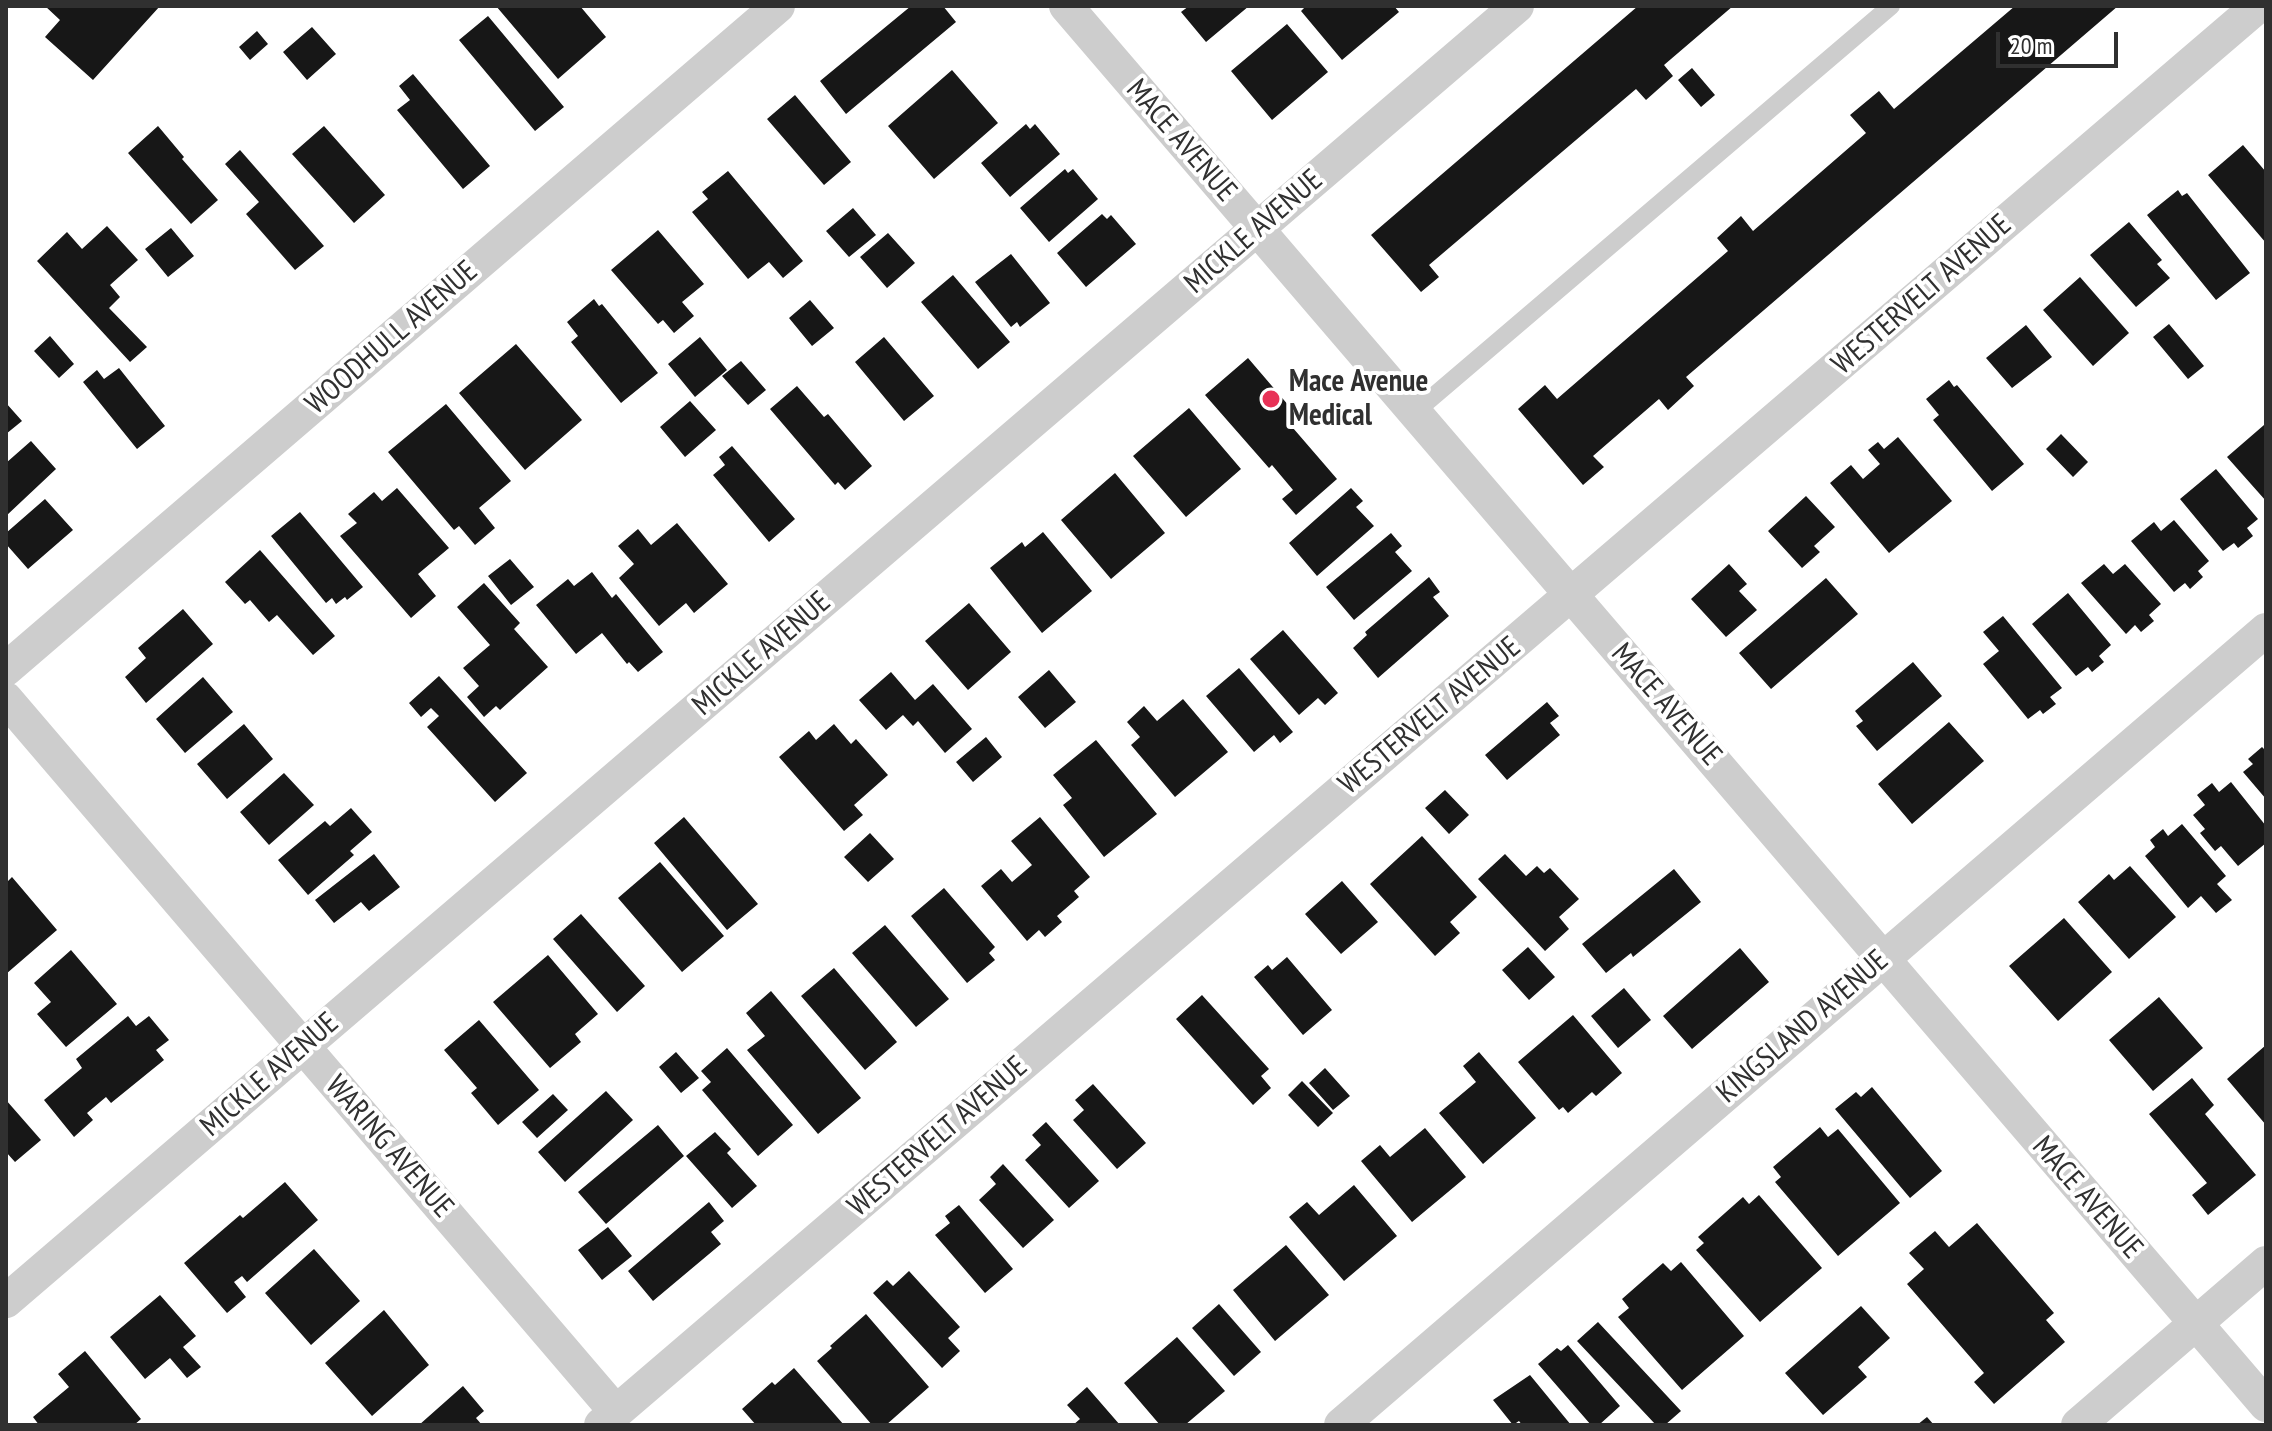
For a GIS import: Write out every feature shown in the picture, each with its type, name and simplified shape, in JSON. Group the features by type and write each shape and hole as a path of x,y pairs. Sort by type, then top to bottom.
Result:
{"street":[{"name":"WOODHULL AVENUE","path":"6,669 778,6"},
{"name":"MACE AVENUE","path":"1066,6 2266,1405"},
{"name":"MICKLE AVENUE","path":"6,1301 1517,6"},
{"name":"WESTERVELT AVENUE","path":"609,1418 2258,6"},
{"name":"KINGSLAND AVENUE","path":"1341,1425 2266,630"},
{"name":"WARING AVENUE","path":"6,699 304,1046 609,1418"},
{"path":"2078,1425 2266,1263"}],"lane":[{"path":"1415,412 1891,6"}],"building":[{"path":"45,6 160,6 93,80 45,37 60,20"},
{"path":"496,6 580,6 606,37 558,79"},
{"path":"911,6 943,6 956,22 846,114 820,81"},
{"path":"1189,6 1249,6 1206,42 1181,12"},
{"path":"1306,6 1394,6 1399,12 1342,60 1301,11"},
{"path":"1638,6 1733,6 1664,65 1673,76 1646,100 1636,89 1429,265 1439,277 1421,292 1371,235"},
{"path":"2015,6 2118,6 1686,377 1694,386 1668,410 1659,399 1593,456 1604,467 1583,485 1518,409 1545,385 1557,399 1728,251 1717,238 1741,216 1753,231 1866,133 1850,115 1879,91 1894,109"},
{"path":"488,16 564,107 535,131 459,40"},
{"path":"1287,24 1328,72 1272,120 1231,71"},
{"path":"312,27 336,54 307,80 283,52"},
{"path":"257,31 268,44 250,60 239,47"},
{"path":"1692,68 1715,95 1701,107 1678,80"},
{"path":"952,70 998,123 934,179 888,126"},
{"path":"413,74 490,166 463,189 397,110 410,100 399,86"},
{"path":"795,95 851,162 824,185 767,119"},
{"path":"1026,124 1030,129 1035,124 1060,154 1010,197 981,163"},
{"path":"158,126 218,200 191,224 128,153"},
{"path":"324,126 385,195 354,223 292,154"},
{"path":"2243,145 2266,172 2266,243 2208,175"},
{"path":"240,150 324,246 295,270 246,214 259,202 225,164"},
{"path":"1065,169 1068,173 1073,169 1098,199 1049,242 1020,208"},
{"path":"728,171 803,261 783,278 769,262 748,279 692,212 708,199 702,192"},
{"path":"2178,190 2182,196 2187,193 2250,273 2216,300 2147,215"},
{"path":"853,208 876,235 849,257 826,231"},
{"path":"1102,214 1107,219 1111,215 1136,244 1086,287 1057,253"},
{"path":"2129,222 2162,260 2157,264 2170,278 2136,307 2090,255"},
{"path":"107,226 138,260 110,285 120,297 109,308 147,347 130,362 37,261 67,232 82,249"},
{"path":"171,228 194,256 168,277 145,249"},
{"path":"658,230 704,284 682,302 694,316 674,333 663,320 658,324 611,270"},
{"path":"888,233 915,263 887,288 860,257"},
{"path":"1011,254 1050,303 1020,327 1017,322 1011,327 975,282"},
{"path":"953,275 1010,342 978,369 921,302"},
{"path":"2080,277 2129,333 2093,366 2043,310"},
{"path":"594,299 599,306 602,304 658,373 621,403 571,342 578,336 567,322"},
{"path":"810,300 834,328 812,346 789,318"},
{"path":"2169,324 2204,366 2188,379 2153,337"},
{"path":"2026,325 2052,357 2012,388 1986,358"},
{"path":"50,336 74,364 59,378 34,351"},
{"path":"700,337 727,370 695,397 668,364"},
{"path":"884,337 934,396 904,421 855,362"},
{"path":"516,344 582,420 525,470 459,393"},
{"path":"1248,358 1301,420 1293,428 1337,479 1296,515 1282,499 1293,490 1272,465 1269,468 1205,395"},
{"path":"741,361 766,390 748,405 722,376"},
{"path":"119,368 165,426 137,449 83,382 97,370 104,379"},
{"path":"1949,380 1954,387 1957,385 2024,464 1992,491 1933,420 1939,415 1926,399"},
{"path":"797,386 824,417 828,414 872,466 845,490 838,482 835,485 770,409"},
{"path":"690,401 716,430 685,457 660,427"},
{"path":"6,403 22,421 6,434"},
{"path":"446,404 511,481 479,508 495,528 475,545 459,526 454,530 388,452"},
{"path":"1189,408 1241,469 1186,517 1133,456"},
{"path":"2264,425 2266,428 2266,501 2227,457"},
{"path":"2061,434 2088,462 2073,477 2046,449"},
{"path":"1898,437 1952,501 1889,553 1830,483 1851,465 1863,479 1880,464 1868,450 1878,442 1884,449"},
{"path":"31,441 56,469 6,516 6,463"},
{"path":"732,446 795,519 769,542 713,475 725,465 719,457"},
{"path":"2216,469 2258,519 2247,528 2253,536 2238,548 2234,543 2223,551 2180,499"},
{"path":"1115,473 1165,533 1111,579 1061,520"},
{"path":"397,488 449,548 418,574 436,596 411,618 340,536 357,523 348,514 374,492 382,501"},
{"path":"1351,488 1363,501 1356,507 1374,526 1317,576 1289,543"},
{"path":"1806,496 1835,527 1814,546 1820,552 1802,568 1768,531"},
{"path":"45,499 73,530 28,569 6,544 6,533"},
{"path":"300,512 363,587 347,600 345,597 336,604 332,598 326,603 271,536"},
{"path":"2174,520 2209,561 2198,571 2203,577 2190,589 2185,583 2174,592 2131,541 2154,522 2161,531"},
{"path":"677,523 728,584 694,613 686,603 659,626 619,578 634,564 618,546 638,529 651,545"},
{"path":"1043,532 1092,591 1042,633 990,568 1022,542 1025,547"},
{"path":"1391,533 1402,546 1395,552 1412,571 1354,620 1326,587"},
{"path":"260,550 335,636 313,655 277,615 269,622 250,600 245,604 225,582"},
{"path":"510,559 534,587 511,605 488,576"},
{"path":"1729,564 1747,584 1739,591 1757,610 1726,637 1691,599"},
{"path":"2104,564 2113,574 2125,564 2161,604 2149,615 2154,621 2141,632 2135,625 2126,634 2081,583"},
{"path":"592,572 612,598 616,594 663,652 638,672 629,662 627,664 602,633 576,654 536,605 568,579 574,586"},
{"path":"1429,577 1440,592 1433,597 1449,616 1378,678 1353,648 1367,635 1365,632"},
{"path":"1826,578 1858,614 1771,689 1739,653"},
{"path":"484,583 520,623 514,629 548,667 500,710 496,706 484,717 467,697 479,686 463,668 490,645 457,607"},
{"path":"2068,593 2111,645 2099,656 2104,662 2092,672 2088,667 2076,676 2032,624"},
{"path":"969,603 1011,652 968,690 925,641"},
{"path":"183,609 213,644 146,703 125,677 146,658 138,648"},
{"path":"2003,616 2062,688 2050,697 2056,704 2043,714 2040,710 2028,719 1983,664 1999,651 1983,632"},
{"path":"1283,630 1338,693 1325,705 1318,698 1299,715 1250,659"},
{"path":"1913,662 1942,696 1877,751 1856,726 1863,721 1855,711"},
{"path":"1239,668 1293,732 1280,743 1274,735 1254,752 1206,696"},
{"path":"1049,670 1076,702 1045,728 1018,697"},
{"path":"891,672 915,700 933,684 972,729 945,753 918,721 913,726 903,715 886,730 859,700"},
{"path":"439,676 527,773 495,802 427,727 439,716 431,708 421,717 409,703"},
{"path":"203,677 233,712 185,753 156,719"},
{"path":"1183,699 1228,752 1175,797 1131,745 1140,737 1127,722 1144,706 1157,721"},
{"path":"1547,702 1559,716 1550,723 1560,735 1507,780 1485,755"},
{"path":"1949,722 1984,761 1912,824 1878,784"},
{"path":"244,724 273,759 227,799 197,764"},
{"path":"834,724 851,744 856,739 888,775 854,805 863,815 844,831 779,757 809,731 816,740"},
{"path":"986,737 1002,757 973,782 956,762"},
{"path":"1096,740 1157,814 1104,857 1063,805 1072,798 1053,775"},
{"path":"2262,747 2266,751 2266,799 2243,772 2253,764 2248,759"},
{"path":"284,773 314,805 269,845 240,812"},
{"path":"2231,782 2266,826 2266,843 2238,866 2221,846 2215,851 2200,833 2205,829 2193,815 2205,805 2197,795 2212,783 2219,792"},
{"path":"1445,790 1469,815 1449,834 1425,808"},
{"path":"351,808 372,832 350,851 354,855 308,895 278,860 325,821 330,826"},
{"path":"684,817 758,904 727,930 654,843"},
{"path":"1040,817 1090,877 1074,891 1079,897 1057,916 1062,922 1045,937 1039,930 1027,941 981,886 1001,869 1012,882 1032,865 1011,841"},
{"path":"2182,824 2226,876 2217,884 2232,900 2216,913 2201,896 2188,908 2145,856 2155,847 2150,840 2163,829 2168,836"},
{"path":"870,833 894,859 868,882 844,857"},
{"path":"1422,836 1477,897 1450,922 1460,933 1435,956 1370,884"},
{"path":"374,854 400,887 369,911 361,902 334,923 315,900"},
{"path":"1505,854 1526,876 1537,866 1544,873 1550,868 1579,899 1559,917 1569,929 1545,951 1478,879"},
{"path":"660,862 724,936 682,972 618,898"},
{"path":"2130,866 2176,917 2129,959 2078,902 2109,874 2114,880"},
{"path":"1674,869 1701,902 1633,957 1631,953 1606,973 1582,944"},
{"path":"12,877 57,930 6,974 6,883"},
{"path":"1342,881 1378,922 1341,954 1305,914"},
{"path":"944,888 995,947 989,953 995,960 967,983 911,916"},
{"path":"581,914 645,986 617,1012 553,939"},
{"path":"2064,918 2112,972 2058,1021 2009,966"},
{"path":"885,925 949,999 916,1027 852,953"},
{"path":"1528,947 1555,977 1529,1000 1502,970"},
{"path":"1740,948 1769,982 1692,1049 1663,1016"},
{"path":"71,950 117,1004 66,1047 37,1014 51,1002 34,983"},
{"path":"548,955 598,1014 575,1034 581,1042 550,1068 493,1002"},
{"path":"1287,957 1332,1010 1303,1035 1254,977 1268,965 1272,970"},
{"path":"834,968 897,1042 865,1070 801,996"},
{"path":"1624,988 1651,1020 1618,1048 1591,1016"},
{"path":"771,991 861,1098 818,1134 747,1050 765,1036 746,1013"},
{"path":"1202,995 1269,1069 1261,1076 1271,1088 1253,1105 1176,1019"},
{"path":"2159,997 2203,1048 2153,1091 2109,1040"},
{"path":"1573,1015 1622,1073 1596,1096 1592,1092 1568,1113 1563,1107 1559,1110 1518,1062"},
{"path":"128,1016 136,1026 149,1016 169,1040 156,1050 164,1060 111,1103 106,1097 87,1113 93,1120 74,1137 44,1100 82,1068 76,1059"},
{"path":"479,1020 539,1090 498,1125 471,1093 477,1088 444,1050"},
{"path":"2266,1045 2266,1125 2227,1079"},
{"path":"727,1048 793,1125 758,1156 702,1090 711,1082 701,1071"},
{"path":"676,1052 699,1078 681,1093 659,1067"},
{"path":"1479,1052 1536,1118 1483,1164 1439,1113 1476,1082 1463,1066"},
{"path":"1325,1068 1350,1096 1333,1110 1309,1083"},
{"path":"2192,1078 2214,1105 2205,1114 2256,1175 2208,1215 2192,1195 2207,1183 2149,1114"},
{"path":"1302,1081 1333,1113 1318,1127 1288,1095"},
{"path":"1093,1084 1146,1143 1117,1169 1073,1120 1084,1110 1075,1100"},
{"path":"1872,1087 1942,1171 1910,1198 1835,1109 1856,1092 1861,1097"},
{"path":"606,1091 633,1120 565,1182 538,1152"},
{"path":"553,1094 568,1110 537,1138 522,1122"},
{"path":"6,1100 41,1140 15,1162 6,1152"},
{"path":"1046,1122 1099,1181 1069,1208 1025,1160 1041,1145 1032,1135"},
{"path":"658,1125 684,1156 606,1224 578,1192"},
{"path":"1820,1127 1828,1137 1838,1129 1900,1203 1838,1256 1775,1182 1781,1177 1773,1167"},
{"path":"1425,1128 1466,1177 1412,1222 1361,1161 1380,1145 1390,1157"},
{"path":"715,1132 731,1149 727,1153 757,1186 732,1208 686,1156"},
{"path":"1003,1164 1054,1220 1023,1248 979,1200 996,1184 990,1177"},
{"path":"285,1182 318,1220 247,1282 242,1276 234,1282 246,1297 227,1313 184,1263 240,1215 243,1218"},
{"path":"1354,1185 1397,1236 1344,1281 1289,1217 1307,1202 1319,1215"},
{"path":"1759,1195 1822,1268 1760,1322 1696,1250 1704,1243 1698,1237 1743,1197 1749,1204"},
{"path":"709,1202 724,1221 711,1232 721,1244 653,1301 628,1271"},
{"path":"959,1205 1013,1269 985,1293 935,1235 950,1223 945,1216"},
{"path":"1977,1223 2054,1313 2046,1320 2065,1342 1994,1404 1974,1382 1984,1373 1907,1284 1924,1269 1909,1253 1935,1231 1949,1247"},
{"path":"608,1227 632,1256 602,1280 578,1250"},
{"path":"1286,1245 1329,1295 1275,1341 1233,1290"},
{"path":"314,1249 360,1301 311,1345 265,1293"},
{"path":"1681,1262 1744,1336 1682,1390 1618,1317 1629,1308 1622,1299 1663,1263 1671,1271"},
{"path":"909,1271 960,1327 948,1338 960,1351 942,1368 873,1293 887,1280 893,1286"},
{"path":"160,1295 196,1336 183,1347 201,1367 187,1378 170,1358 145,1379 110,1337"},
{"path":"1219,1304 1261,1352 1234,1376 1192,1328"},
{"path":"1861,1306 1890,1338 1858,1367 1867,1377 1823,1415 1785,1373"},
{"path":"384,1310 429,1365 372,1416 325,1363"},
{"path":"866,1314 929,1387 886,1425 872,1425 817,1361"},
{"path":"1598,1322 1681,1411 1665,1425 1656,1425 1577,1341"},
{"path":"1177,1337 1225,1391 1185,1425 1160,1425 1124,1383"},
{"path":"1568,1345 1620,1406 1599,1425 1591,1425 1538,1364 1557,1348 1561,1351"},
{"path":"85,1351 141,1419 134,1425 39,1425 33,1417 69,1387 58,1374"},
{"path":"794,1368 844,1425 756,1425 742,1409 772,1382 775,1385"},
{"path":"1530,1375 1571,1425 1522,1425 1519,1421 1513,1425 1493,1400"},
{"path":"463,1386 484,1411 476,1418 482,1425 419,1425"},
{"path":"1087,1387 1120,1425 1073,1425 1080,1419 1067,1405"},
{"path":"1927,1417 1934,1425 1917,1425"}],"place":[{"name":"Mace Avenue Medical","path":"1271,399"}]}
